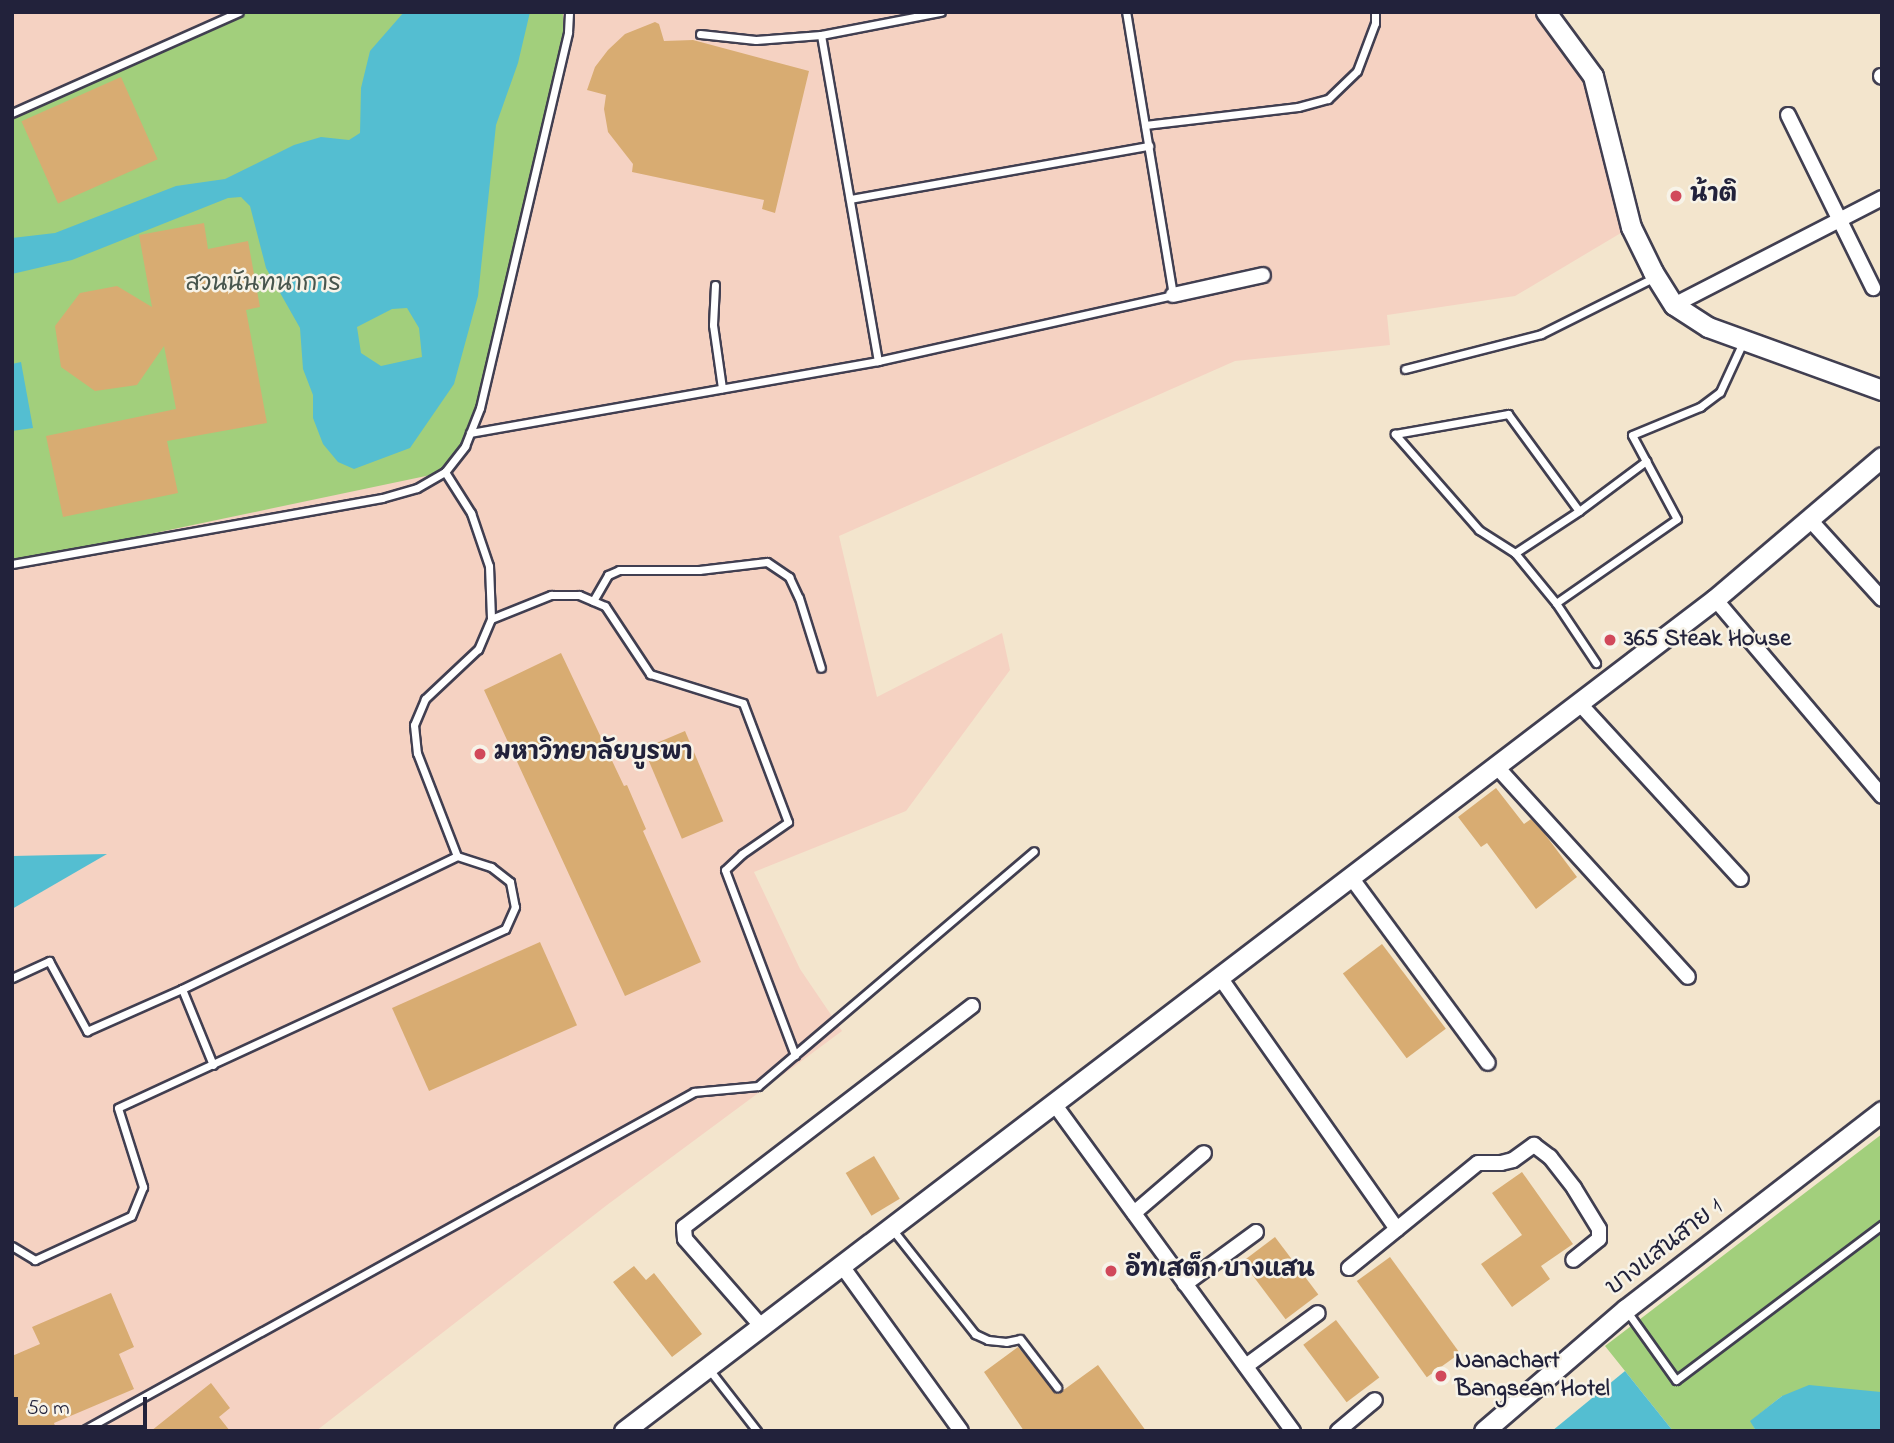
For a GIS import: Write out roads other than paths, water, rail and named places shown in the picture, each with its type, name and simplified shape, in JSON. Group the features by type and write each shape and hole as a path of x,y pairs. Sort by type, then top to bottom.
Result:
{"street":[{"path":"1554,14 1592,76 1631,227 1656,277 1674,305 1708,327 1882,390"},
{"path":"1788,115 1873,288"},
{"path":"1674,305 1882,198"},
{"path":"1173,295 1263,275"},
{"path":"624,1431 1716,599 1811,521 1882,457"},
{"path":"1811,521 1882,598"},
{"path":"1716,599 1882,796"},
{"path":"1579,703 1741,879"},
{"path":"1496,766 1688,977"},
{"path":"1350,876 1488,1063"},
{"path":"1219,976 1397,1229"},
{"path":"762,1327 685,1239 684,1227 972,1006"},
{"path":"1055,1105 1293,1431"},
{"name":"บางแสนสาย 1","path":"1484,1431 1626,1309 1882,1111"},
{"path":"1349,1268 1478,1163 1513,1160 1534,1145 1550,1157 1574,1188 1599,1229 1599,1239 1573,1260"},
{"path":"1134,1213 1205,1153"},
{"path":"1185,1284 1256,1232"},
{"path":"842,1266 961,1431"},
{"path":"1246,1366 1318,1313"},
{"path":"1338,1431 1375,1400"}],"lane":[{"path":"12,113 239,12"},
{"path":"12,564 382,498 417,488 445,472 465,446 493,353 565,44 569,12"},
{"path":"700,34 756,40 821,35 942,12"},
{"path":"470,433 878,361 1173,295 1126,12"},
{"path":"1145,125 1298,107 1328,99 1357,71 1375,23 1375,12"},
{"path":"821,35 878,361"},
{"path":"850,199 1149,146"},
{"path":"1405,369 1541,334 1656,277"},
{"path":"715,285 713,325 722,388"},
{"path":"1556,603 1677,519 1632,435 1700,407 1720,391 1744,339"},
{"path":"1579,511 1508,414 1395,434 1479,530 1515,553 1556,603 1596,663"},
{"path":"1515,553 1579,511 1646,461"},
{"path":"445,472 471,513 489,566 491,619 478,649 425,699 414,725 417,753 457,856"},
{"path":"593,601 608,575 619,570 699,570 767,562 789,577 799,598 821,668"},
{"path":"491,619 551,595 579,595 605,606 650,674 743,703 788,822 742,854 725,870 795,1055"},
{"path":"82,1431 694,1092 758,1086 1034,851"},
{"path":"12,978 49,961 87,1031 182,989 457,856 491,867 510,882 515,906 505,929 118,1108 144,1187 131,1216 35,1260 12,1246"},
{"path":"182,989 213,1065"},
{"path":"1626,1309 1676,1380 1882,1225"},
{"path":"892,1228 975,1334 996,1341 1020,1339 1057,1387"},
{"path":"708,1368 757,1431"}],"water":[{"path":"404,12 530,12 518,63 496,125 478,296 454,384 410,448 354,469 338,462 323,444 313,418 313,395 303,369 300,328 266,268 250,206 241,197 228,198 72,260 12,274 12,238 55,233 176,186 225,179 294,145 321,137 349,140 360,133 361,88 370,51","holes":["407,308 419,328 422,357 381,366 361,353 357,327 392,309"]},
{"path":"21,362 33,428 12,431 12,364"},
{"path":"107,854 12,909 12,856"},
{"path":"1625,1371 1673,1431 1552,1431"},
{"path":"1809,1385 1881,1392 1882,1431 1756,1431 1750,1421 1782,1396"}],"place":[{"name":"น้าติ","path":"1676,196"},
{"name":"365 Steak House","path":"1610,640"},
{"name":"มหาวิทยาลัยบูรพา","path":"480,754"},
{"name":"อีทเสต็ก บางแสน","path":"1111,1271"},
{"name":"Nanachart Bangsean Hotel","path":"1441,1376"}],"park label":[{"name":"สวนนันทนาการ","path":"263,285"}]}
